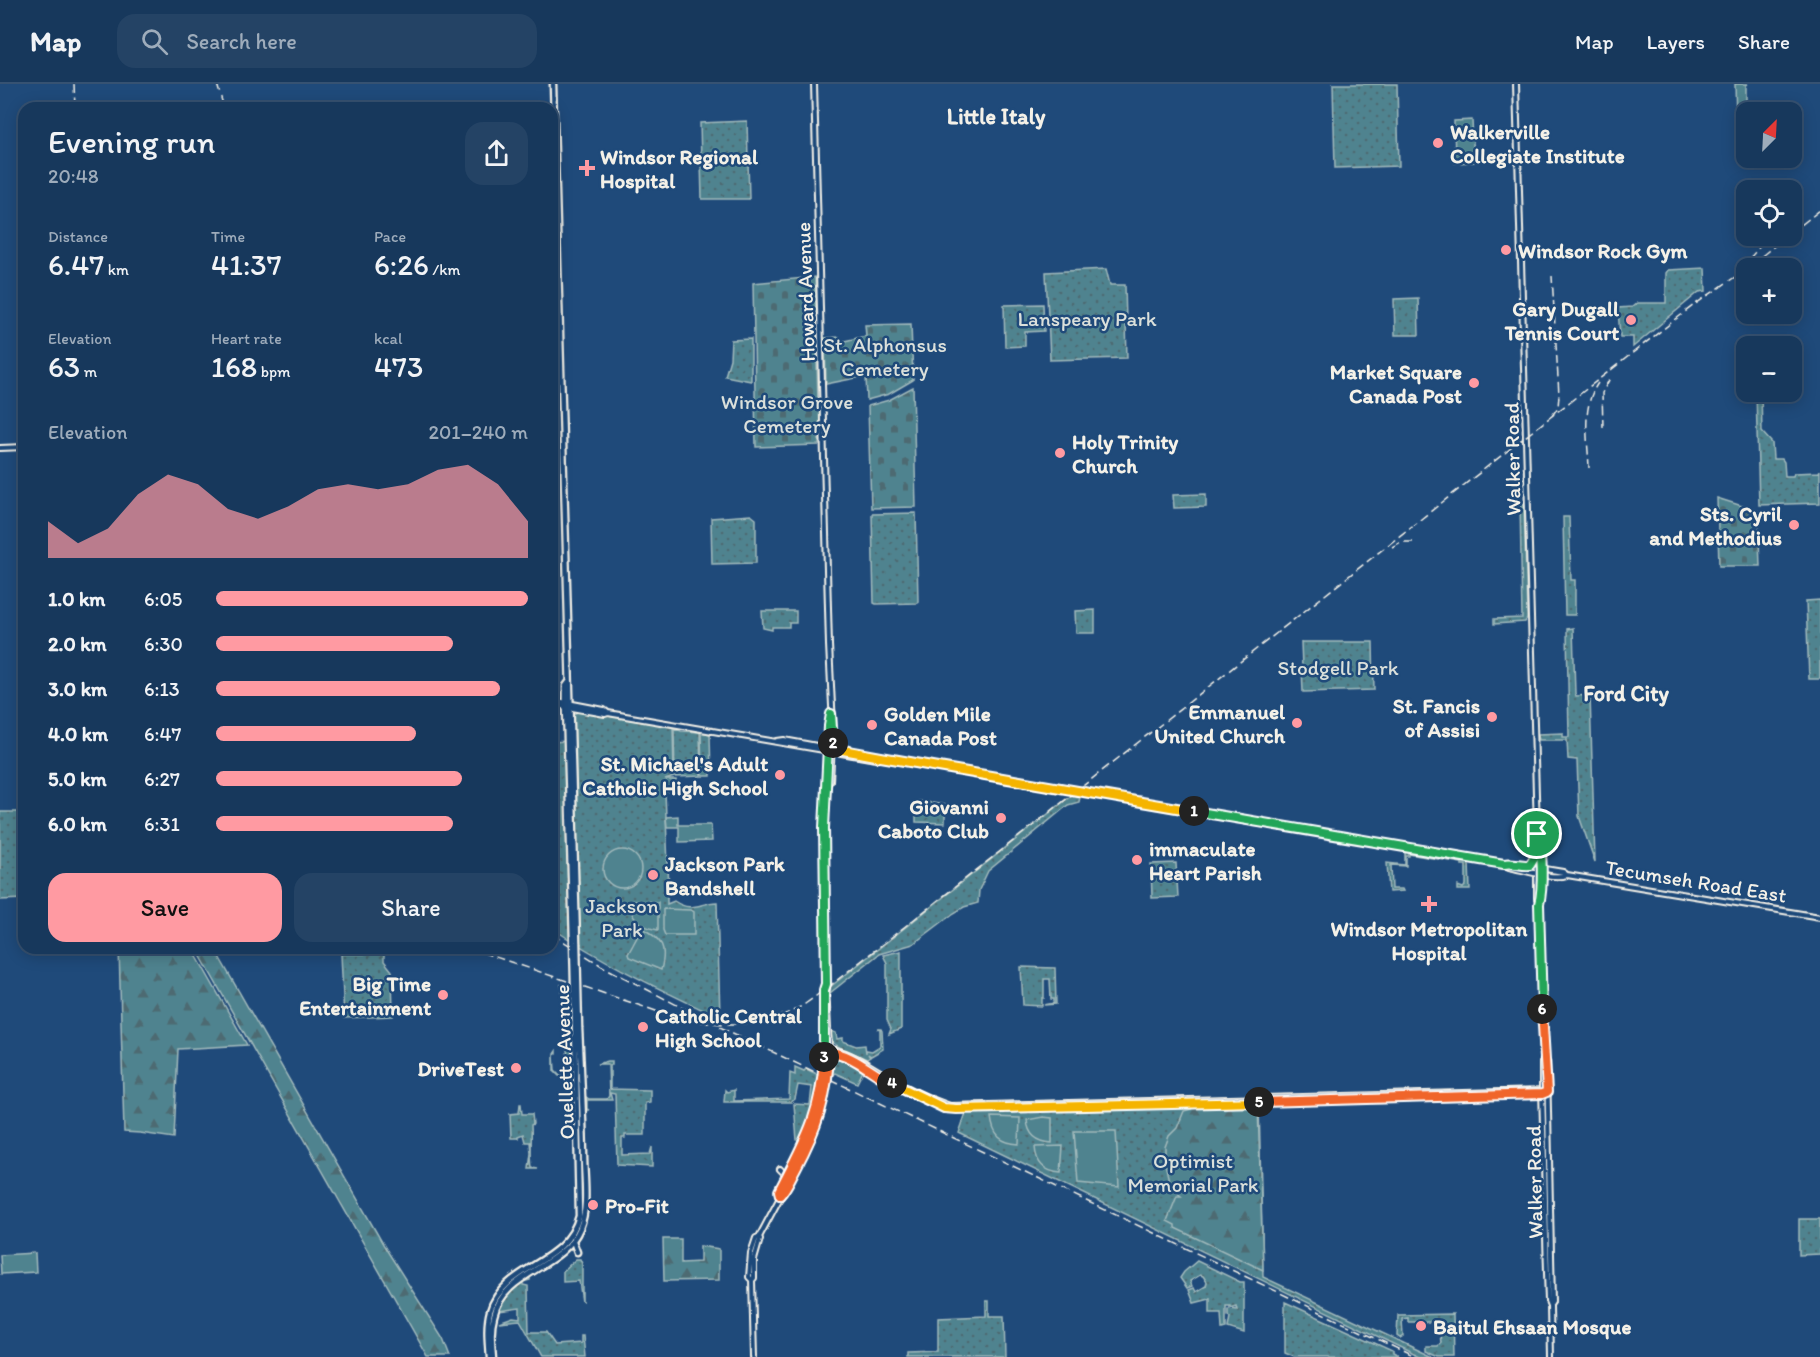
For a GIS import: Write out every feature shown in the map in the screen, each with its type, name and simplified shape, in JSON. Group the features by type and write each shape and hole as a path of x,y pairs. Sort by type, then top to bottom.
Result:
{"main road":[{"name":"Ouellette Avenue","path":"553,84 553,102"},
{"name":"Howard Avenue","path":"754,1357 752,1280 759,1237 804,1153 819,1119 827,1083 824,828 827,784 830,781 831,714 814,84"},
{"name":"Walker Road","path":"1516,84 1536,855 1539,871"},
{"name":"Ouellette Avenue","path":"501,1294 515,1277 565,1244 578,1220 580,1203 558,283"},
{"path":"0,448 18,447"},
{"name":"Tecumseh Road East","path":"558,703 1504,864 1510,863 1550,875 1567,875 1820,917"},
{"name":"Walker Road","path":"1537,834 1541,898 1539,901 1544,1059 1542,1092 1551,1357"},
{"path":"1536,855 1530,865 1525,868 1539,884 1550,875"},
{"name":"Tecumseh Road East","path":"1539,871 1563,872 1567,875"},
{"name":"Ouellette Avenue","path":"501,1294 557,1256 573,1241 580,1227 584,1211 577,1028"},
{"name":"Howard Avenue","path":"780,1195 779,1191 814,1118 826,1050"},
{"path":"826,1050 854,1056 889,1077 950,1107 1547,1092"},
{"name":"Walker Road","path":"1544,1059 1547,1063 1552,1302 1550,1306"},
{"path":"780,1169 787,1176"},
{"path":"573,1241 577,1252"},
{"path":"491,1357 492,1325 501,1294"}],"green space":[{"path":"1333,84 1397,84 1399,166 1335,168"},
{"path":"1735,84 1748,84 1746,85 1746,102 1736,102 1736,119"},
{"path":"1472,120 1474,162 1455,163 1454,121"},
{"path":"747,121 749,199 702,199 700,123"},
{"path":"1705,268 1706,291 1699,292 1633,347 1633,337 1620,337 1618,308 1632,307 1637,303 1666,303 1666,273 1668,270"},
{"name":"Lanspeary Park","path":"1106,269 1110,285 1125,285 1127,358 1050,360 1046,272"},
{"name":"Windsor Grove Cemetery","path":"815,277 818,405 820,407 819,445 756,447 753,283"},
{"path":"1418,298 1419,335 1395,335 1394,299"},
{"path":"1043,304 1044,331 1025,332 1025,346 1005,347 1004,305"},
{"name":"St. Alphonsus Cemetery","path":"911,324 913,380 889,394 867,400 866,376 826,384 825,338 839,337 840,342 866,336 865,325"},
{"path":"751,339 751,381 725,376 730,359 731,340"},
{"name":"St. Alphonsus Cemetery","path":"913,387 916,507 871,508 868,406 889,400"},
{"path":"1756,402 1761,402 1762,432 1772,443 1773,459 1782,459 1784,462 1785,476 1793,476 1794,473 1819,472 1820,470 1820,503 1759,505"},
{"path":"1206,494 1206,507 1174,508 1173,495"},
{"path":"1717,498 1758,511 1760,566 1719,566"},
{"path":"1520,501 1524,503 1527,619 1525,622 1494,624 1494,619 1522,618"},
{"path":"916,513 918,601 917,603 876,604 874,603 872,514"},
{"path":"751,515 756,519 756,563 712,564 711,518"},
{"path":"1563,517 1569,517 1571,580 1575,580 1575,615 1565,615"},
{"path":"1820,600 1820,679 1809,679 1806,601"},
{"path":"1095,610 1095,633 1076,633 1075,611"},
{"path":"762,611 796,611 796,623 789,623 789,627 772,627 772,630 763,628"},
{"path":"1573,628 1575,693 1576,696 1590,695 1595,862 1579,816 1577,760 1568,759 1567,740 1539,740 1538,734 1563,733 1563,737 1569,737 1567,629"},
{"name":"Stodgell Park","path":"1301,642 1373,642 1374,690 1303,692"},
{"name":"Jackson Park","path":"579,711 673,727 674,777 665,780 676,780 676,791 665,792 669,891 667,891 667,904 674,901 691,907 717,902 720,1018 613,965 558,932 558,742 567,741 575,820 574,715"},
{"path":"674,728 681,731 700,732 701,776 675,777"},
{"path":"701,732 710,734 711,776 702,776"},
{"path":"1072,795 1080,797 1079,802 1068,805 988,871 979,890 978,903 954,913 913,944 879,954 830,993 830,987"},
{"path":"916,802 945,805 945,823 916,822"},
{"path":"0,812 18,812 18,899 0,900"},
{"path":"678,816 678,825 711,825 712,841 679,842 679,827 667,827 666,817"},
{"path":"622,850 629,851 635,856 640,862 640,876 635,882 629,887 622,888 615,887 609,882 604,876 603,869 604,862 609,856 615,851"},
{"path":"1405,851 1469,863 1470,890 1458,890 1458,886 1463,888 1466,885 1466,865 1409,854 1406,856 1406,866 1391,865 1392,889 1403,891 1389,892 1387,863 1405,865"},
{"path":"1176,863 1178,897 1152,898 1151,864"},
{"path":"630,901 658,902 658,930 647,927 634,917"},
{"path":"663,909 694,912 694,935 665,935"},
{"path":"642,928 655,936 662,945 664,955 661,970 629,957 628,954"},
{"path":"901,951 901,1029 889,1034 891,1029 887,1020 887,963 883,955"},
{"path":"119,954 195,954 247,1045 178,1049 174,1138 124,1132"},
{"path":"199,954 217,954 386,1249 443,1339 450,1357 428,1357"},
{"path":"341,954 384,954 384,961 392,971 393,1016 344,1018"},
{"path":"1021,967 1055,968 1056,1004 1044,1005 1054,1003 1054,999 1051,999 1050,979 1044,979 1042,1006 1023,1005"},
{"path":"561,985 572,989 573,1068 570,1075 559,1076 554,1071 554,1055 555,1070 560,1075 567,1075 566,1016 563,1016 565,1009"},
{"path":"878,1029 881,1029 882,1031 883,1049 871,1056 868,1054 870,1057 867,1059 832,1042 831,1031 836,1033 837,1039 843,1038 843,1041 856,1046 865,1045 866,1053 866,1050 872,1051 880,1046 880,1030"},
{"path":"835,1055 847,1058 864,1069 857,1083 835,1073 832,1075 832,1057"},
{"path":"612,1061 610,1089 650,1090 650,1102 645,1103 645,1135 625,1135 625,1138 622,1138 622,1155 650,1154 652,1147 652,1167 617,1165 615,1094 610,1093 612,1100 587,1100 589,1110 586,1110 586,1097 607,1099 609,1096 608,1064 597,1064"},
{"path":"795,1067 819,1075 812,1114 800,1143 797,1140 794,1104 810,1105 812,1087 798,1085 795,1099 791,1102 724,1102 725,1090 727,1092 734,1090 734,1101 789,1099 790,1073 795,1075"},
{"name":"Optimist Memorial Park","path":"1259,1103 1263,1277 1433,1357 1420,1357 959,1133 967,1110"},
{"path":"521,1104 522,1114 532,1114 531,1153 530,1142 525,1142 523,1134 518,1138 511,1138 510,1114 519,1113"},
{"path":"1257,1104 1263,1270 1175,1228 1175,1225 1167,1221 1177,1196 1181,1196 1170,1186 1165,1163 1165,1147 1184,1111 1191,1109 1191,1106"},
{"path":"991,1117 1020,1118 1019,1144 1007,1142 999,1137"},
{"path":"1052,1118 1052,1143 1042,1141 1029,1130 1027,1120"},
{"path":"1074,1131 1116,1131 1119,1187 1078,1183"},
{"path":"1063,1146 1061,1173 1050,1171 1042,1166 1037,1158 1035,1147"},
{"path":"531,1153 532,1168 538,1169 529,1169"},
{"path":"1799,1219 1820,1219 1820,1254 1799,1255"},
{"path":"663,1239 681,1239 681,1263 700,1262 700,1246 719,1249 719,1280 664,1281"},
{"path":"35,1253 36,1272 1,1274 0,1255"},
{"path":"576,1259 580,1259 582,1264 582,1302 579,1281 563,1282 563,1271"},
{"path":"1197,1261 1244,1282 1244,1333 1228,1328 1230,1317 1228,1309 1237,1310 1236,1306 1230,1308 1226,1306 1226,1328 1222,1329 1221,1313 1210,1313 1210,1299 1194,1303 1189,1290 1194,1288 1196,1292 1206,1286 1207,1282 1200,1275 1190,1281 1192,1286 1187,1288 1180,1278"},
{"path":"530,1276 530,1280 523,1282 523,1285 528,1286 529,1332 546,1332 555,1345 581,1343 581,1336 583,1336 585,1357 541,1357 520,1320 499,1322 513,1317 520,1318 520,1308 498,1311 511,1290"},
{"path":"986,1301 989,1301 989,1316 1004,1316 1005,1357 908,1357 908,1353 938,1352 938,1318 986,1316"},
{"path":"1285,1302 1392,1351 1392,1354 1398,1357 1294,1357 1285,1353"},
{"path":"1453,1314 1454,1357 1439,1357 1426,1351 1426,1346 1438,1346 1441,1343 1435,1322 1408,1322 1408,1318 1402,1319 1403,1336 1400,1338 1397,1336 1398,1315"}],"railway":[{"path":"74,84 75,102"},
{"path":"217,84 222,102"},
{"path":"1802,224 1820,210"},
{"path":"1750,258 1760,246"},
{"path":"487,954 665,1014 700,1022 736,1024 772,1019 789,1013 827,988 1530,433 1694,305 1774,246"},
{"path":"1552,276 1559,395 1558,407 1552,416"},
{"path":"1603,427 1602,393 1610,378"},
{"path":"1589,468 1587,413 1589,402 1598,383"},
{"path":"1392,547 1401,542 1413,542"},
{"path":"558,938 602,966 698,1016"},
{"path":"720,1027 1415,1357"}],"place":[{"name":"Walkerville Collegiate Institute","path":"1438,143"},
{"name":"Windsor Regional Hospital","path":"587,168"},
{"name":"Windsor Rock Gym","path":"1506,250"},
{"name":"Gary Dugall Tennis Court","path":"1631,320"},
{"name":"Market Square Canada Post","path":"1474,383"},
{"name":"Holy Trinity Church","path":"1060,453"},
{"name":"Sts. Cyril and Methodius","path":"1794,525"},
{"name":"St. Fancis of Assisi","path":"1492,717"},
{"name":"Emmanuel United Church","path":"1297,723"},
{"name":"Golden Mile Canada Post","path":"872,725"},
{"name":"St. Michael's Adult Catholic High School","path":"780,775"},
{"name":"Giovanni Caboto Club","path":"1001,818"},
{"name":"immaculate Heart Parish","path":"1137,860"},
{"name":"Jackson Park Bandshell","path":"653,875"},
{"name":"Windsor Metropolitan Hospital","path":"1429,904"},
{"name":"Big Time Entertainment","path":"443,995"},
{"name":"Catholic Central High School","path":"643,1027"},
{"name":"DriveTest","path":"516,1068"},
{"name":"Pro-Fit","path":"593,1205"},
{"name":"Baitul Ehsaan Mosque","path":"1421,1326"}],"district":[{"name":"Little Italy","path":"996,116"},
{"name":"Ford City","path":"1626,693"}],"route":[{"path":"831,714 832,748 1043,786 1504,864 1530,865 1536,855 1537,834 1541,864 1539,904 1543,1047 1544,1059 1547,1063 1547,1092 1542,1094 1299,1101 956,1109 944,1108 882,1078 846,1055 829,1052 827,1083 819,1119 809,1143 780,1195 779,1191 810,1130 822,1082 824,986 826,984 824,828 831,714"}]}
